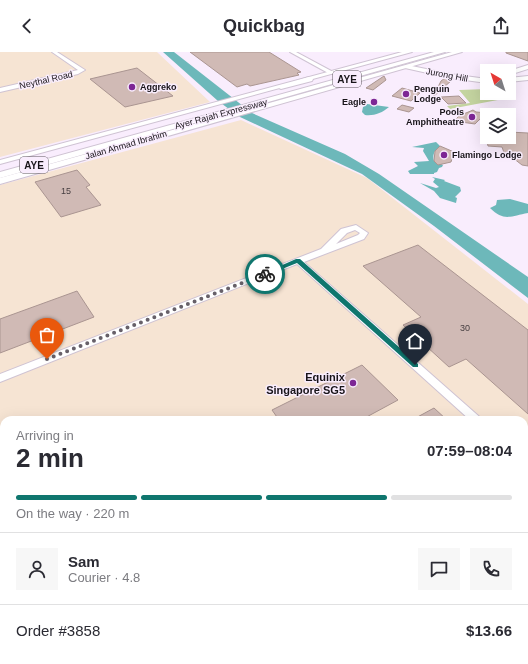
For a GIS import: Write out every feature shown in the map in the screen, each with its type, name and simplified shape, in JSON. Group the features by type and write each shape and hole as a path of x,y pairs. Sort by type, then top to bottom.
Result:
{"highway":[{"name":"Ayer Rajah Expressway","path":"0,167 426,52"},
{"name":"Ayer Rajah Expressway","path":"0,175 442,52"},
{"path":"251,105 270,103 371,77"},
{"path":"239,102 309,79"}],"main road":[{"name":"Jalan Ahmad Ibrahim","path":"0,162 408,52"},
{"name":"Jalan Ahmad Ibrahim","path":"0,181 459,52"}],"street":[{"name":"Neythal Road","path":"0,90 76,73 82,70 54,52"},
{"path":"292,52 332,73"},
{"path":"421,63 426,69"},
{"name":"Jurong Hill","path":"407,66 426,69 457,78 480,80"},
{"path":"516,70 528,66"},
{"path":"446,74 480,76"},
{"path":"516,79 528,78"},
{"path":"0,378 325,250"},
{"path":"298,261 472,416"}],"shaded area":[{"path":"0,52 157,52 210,102 0,157"},
{"path":"163,52 174,52 252,113 345,154 379,174 528,277 528,298 434,226 362,174 240,117 218,101"},
{"path":"480,89 480,100 498,100 450,109 447,106 470,103 459,90"},
{"path":"367,104 389,107 378,114 365,115 362,112 363,107"},
{"path":"241,120 367,178 528,304 528,416 0,416 0,185"},
{"path":"436,142 440,146 434,152 434,161 443,165 442,167 439,168 434,174 410,174 408,171 418,166 414,162 429,161 423,151 424,148 412,147"},
{"path":"432,177 445,180 444,181 460,187 461,191 455,197 457,198 456,203 440,198 434,191 420,183 436,188 439,187 433,182 435,179"},
{"path":"510,199 528,204 528,213 504,217 490,208 496,205 497,200"}],"building":[{"path":"190,52 269,52 301,72 297,73 299,75 250,86 247,84 237,87"},
{"path":"506,52 528,52 528,61 506,53"},
{"name":"Aggreko","path":"137,68 173,96 125,107 90,79"},
{"path":"384,76 386,80 373,90 366,88"},
{"path":"445,78 452,80 433,97 441,81"},
{"name":"Penguin Lodge","path":"402,88 420,93 411,101 392,96"},
{"path":"459,96 466,103 448,104 441,97"},
{"path":"402,105 414,108 409,112 397,109"},
{"name":"Pools Amphitheatre","path":"473,110 480,112 480,119 475,124 454,121 459,116"},
{"path":"516,132 528,133 528,166 522,165 513,158 506,158 502,147 488,146 488,144 516,144"},
{"name":"Flamingo Lodge","path":"440,146 454,152 451,162 438,165 434,161 435,151"},
{"path":"77,170 90,185 86,187 101,205 61,217 35,182"},
{"path":"418,245 528,330 528,414 466,359 449,367 403,325 421,317 363,266"},
{"path":"77,291 94,317 0,353 0,319"},
{"name":"Equinix Singapore SG5","path":"362,365 398,400 368,416 276,416 272,410"},
{"path":"434,408 443,416 419,416"}],"way so far":[{"path":"47,359 265,274"}],"place":[{"name":"Aggreko","path":"132,87"},
{"name":"Penguin Lodge","path":"406,94"},
{"name":"Eagle","path":"374,102"},
{"name":"Pools Amphitheatre","path":"472,117"},
{"name":"Flamingo Lodge","path":"444,155"},
{"name":"Equinix Singapore SG5","path":"353,383"}],"route":[{"path":"265,274 298,261 415,365"}]}
